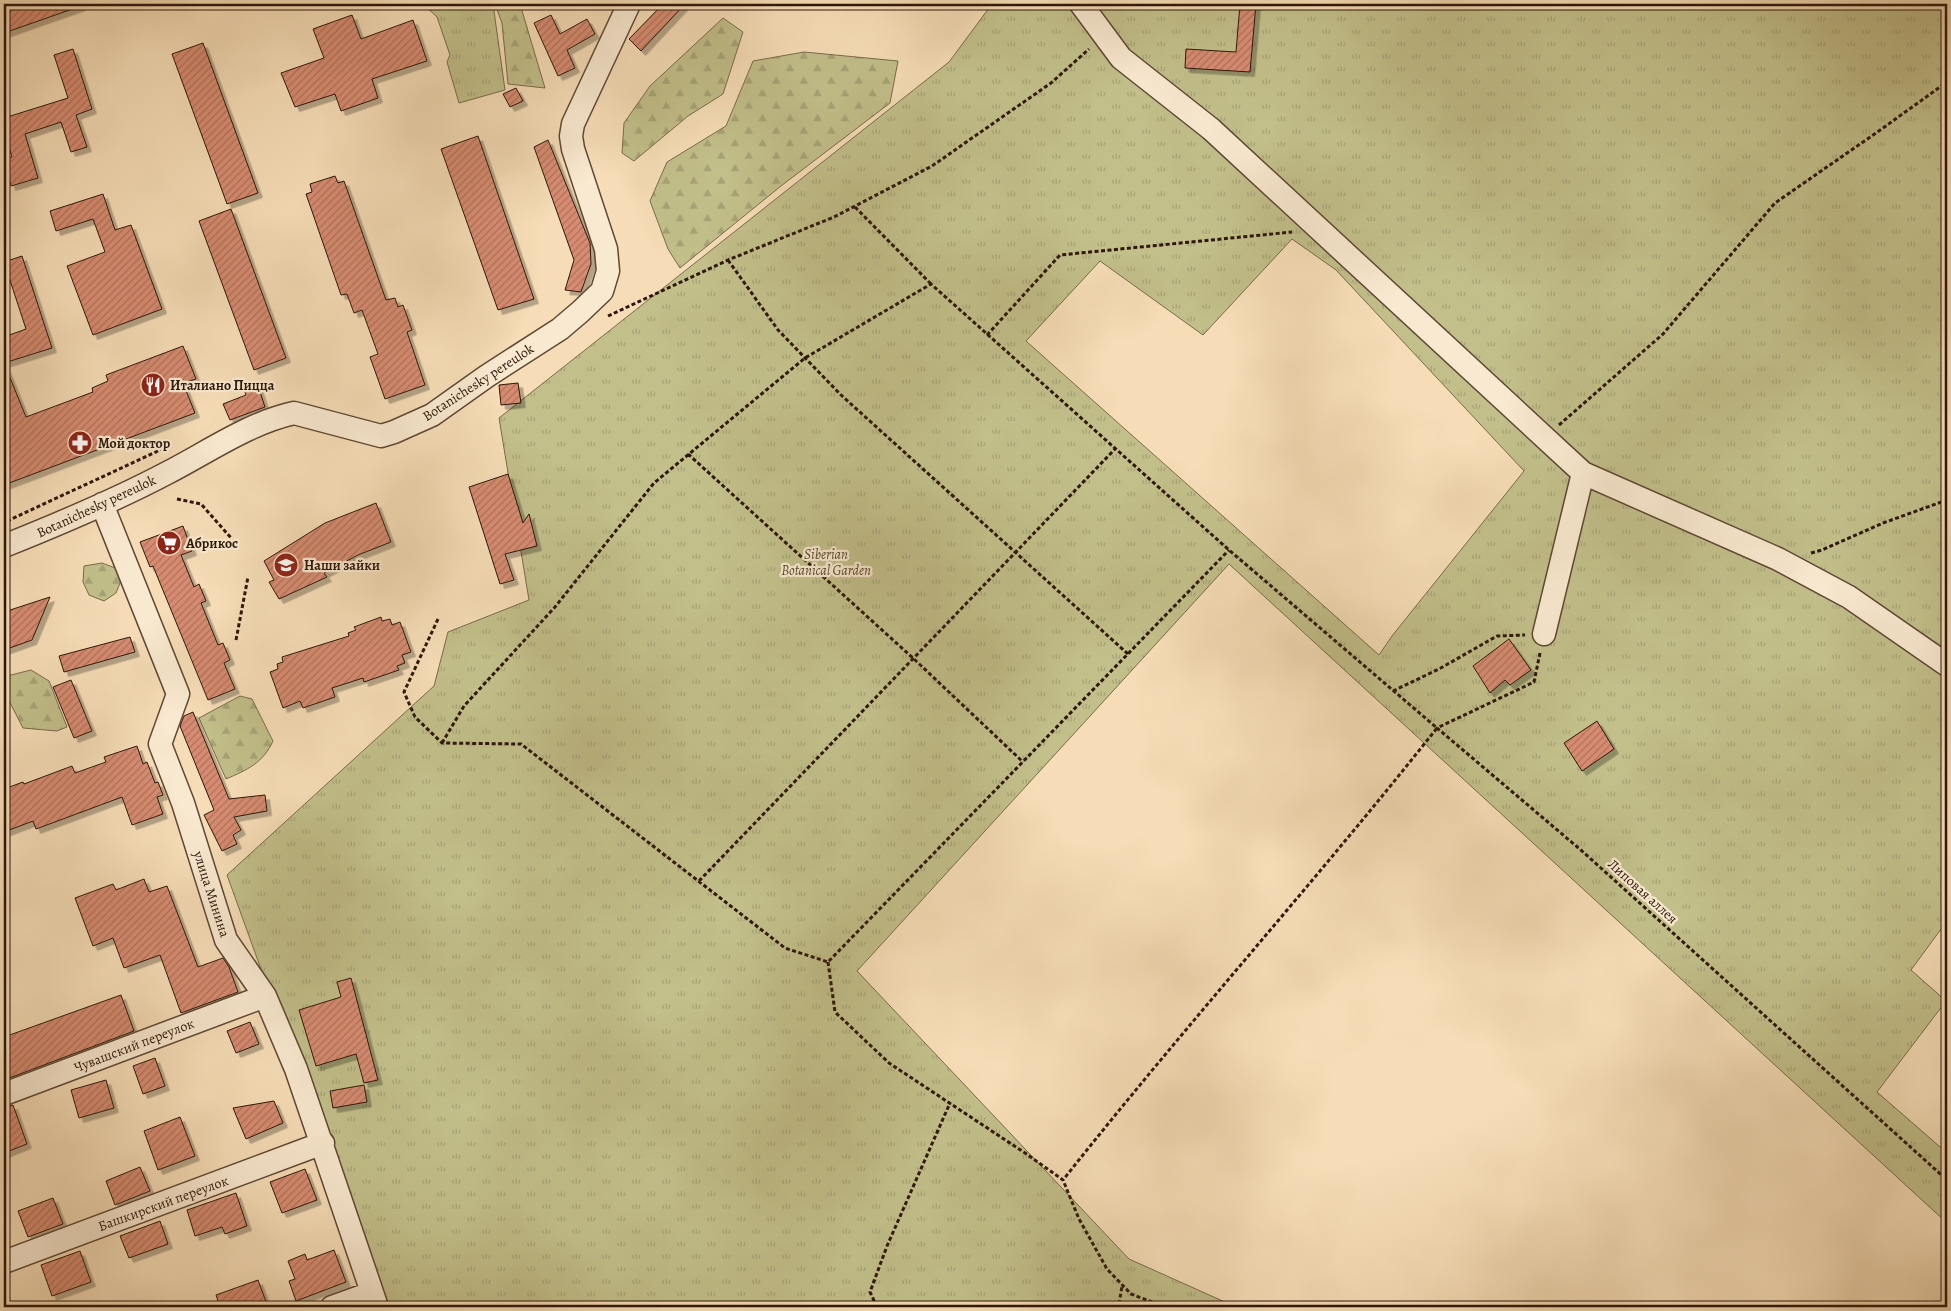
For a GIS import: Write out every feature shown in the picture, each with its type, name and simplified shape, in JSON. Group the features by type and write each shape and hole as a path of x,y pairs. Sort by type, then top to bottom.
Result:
{"street":[{"name":"Botanichesky pereulok","path":"4,546 50,528 102,504 167,473 230,438 282,416 294,413 380,436 394,432 432,415 487,376 560,329 580,312 602,291 608,271 606,249 573,149 571,136 573,124 629,4"},
{"path":"1082,4 1122,58 1211,129 1583,473 1778,559 1849,597 1947,664"},
{"path":"1544,634 1583,473"},
{"name":"улица Минина","path":"102,504 178,694 160,744 182,803 226,940 265,996 296,1069 323,1144 374,1300"},
{"name":"Чувашский переулок","path":"4,1094 265,996"},
{"name":"Башкирский переулок","path":"4,1262 323,1144"},
{"path":"332,1307 374,1300"}],"path":[{"path":"602,318 728,260 834,217 932,166 1052,83 1104,35"},
{"path":"1545,438 1663,334 1775,203 1947,82"},
{"name":"Липовая аллея","path":"854,207 987,335 1115,449 1229,550 1589,858 1947,1180"},
{"path":"987,335 1060,255 1320,229"},
{"path":"728,260 778,330 841,395 1128,654"},
{"path":"442,742 464,706 555,606 654,483 805,358 932,284"},
{"path":"4,522 180,442"},
{"path":"699,881 1115,449"},
{"path":"688,454 914,658 1023,762"},
{"path":"177,499 201,504 232,539"},
{"path":"1778,559 1822,550 1883,523 1947,500"},
{"path":"828,962 1229,550"},
{"path":"236,640 248,577"},
{"path":"438,619 404,692 415,717 442,742 521,744 785,948 828,962"},
{"path":"1063,1180 1124,1103 1375,806 1437,728 1534,682 1544,634 1497,636 1439,669 1393,691"},
{"path":"828,962 835,1012 889,1063 1025,1152 1063,1180 1079,1219 1107,1269 1131,1294 1165,1307"},
{"path":"877,1307 870,1292 887,1246 950,1103"},
{"path":"1119,1304 1122,1285"}],"green space":[{"path":"423,4 493,4 505,90 459,103 447,62 450,55 437,17"},
{"path":"495,4 520,4 545,88 508,84 502,23"},
{"name":"Siberian Botanical Garden","path":"992,4 1947,4 1947,921 1911,970 1946,1001 1877,1092 1947,1153 1947,1223 1229,564 857,971 1129,1259 1236,1307 383,1307 227,875 434,686 448,632 529,600 499,418 949,62","holes":["1292,239 1336,270 1524,471 1392,636 1379,655 1026,341 1100,261 1203,335"]},
{"path":"723,18 743,32 723,94 688,116 634,161 622,153 624,123 650,86"},
{"path":"804,52 898,61 890,103 781,186 680,268 668,249 650,201 667,162 726,126 753,61"},
{"path":"102,563 118,569 122,578 116,593 104,601 89,595 83,582 84,566"},
{"path":"31,670 49,681 67,727 57,731 23,728 4,691 7,676"},
{"path":"240,696 252,699 273,741 269,749 254,765 226,779 199,718"}],"building":[{"path":"4,4 80,4 81,6 4,33"},
{"path":"663,4 685,4 641,51 629,39"},
{"path":"1240,4 1256,4 1250,72 1185,68 1186,49 1236,52"},
{"path":"352,15 361,39 413,20 427,61 372,79 378,98 341,111 335,94 295,107 281,73 324,58 313,29"},
{"path":"551,15 560,34 587,19 595,34 567,50 575,68 558,76 534,23"},
{"path":"203,43 258,193 227,204 172,54"},
{"path":"73,49 92,109 76,115 87,147 71,152 61,122 25,134 38,178 11,186 4,160 12,157 4,130 4,118 68,98 54,55"},
{"path":"516,88 523,101 510,107 503,94"},
{"path":"478,136 534,299 498,310 441,149"},
{"path":"548,140 590,243 591,264 581,292 565,290 574,260 534,147"},
{"path":"335,176 338,183 344,181 386,300 395,298 398,307 403,305 412,330 407,332 425,385 385,399 370,357 378,354 362,310 354,313 347,294 341,295 306,194 312,192 310,184"},
{"path":"103,194 115,230 131,225 162,309 93,335 67,266 105,252 93,219 56,231 50,211"},
{"path":"231,209 286,358 254,370 199,221"},
{"path":"22,256 52,348 4,363 4,337 26,329 4,262"},
{"path":"183,346 196,379 183,383 195,413 4,485 4,363 26,417 93,392 92,388 108,381 106,375"},
{"path":"257,383 265,407 230,420 223,404 246,395 243,387"},
{"path":"518,383 521,403 501,405 499,385"},
{"path":"508,474 523,523 529,514 537,546 505,554 514,580 500,584 469,487"},
{"path":"376,503 391,542 358,555 324,573 327,577 279,599 269,582 274,580 264,561 325,523"},
{"path":"183,526 192,551 181,555 194,587 199,584 206,601 201,603 218,645 223,643 230,660 224,663 235,689 208,700 153,566 150,567 140,542"},
{"path":"50,597 32,640 4,650 4,612"},
{"path":"381,617 382,621 390,619 392,625 400,622 411,652 402,655 405,663 397,666 399,670 364,682 363,678 332,688 335,697 303,708 300,701 283,708 270,672 278,669 277,664 283,662 282,657 349,636 348,633 356,630 354,627"},
{"path":"130,637 135,652 64,672 59,656"},
{"path":"1509,639 1531,670 1510,685 1505,680 1490,693 1473,666"},
{"path":"71,680 92,731 74,738 53,687"},
{"path":"193,712 229,799 265,795 267,811 234,817 241,830 233,835 237,844 222,851 204,815 214,810 180,726 184,716"},
{"path":"1597,721 1614,749 1582,771 1564,743"},
{"path":"137,746 143,764 147,762 155,783 158,782 163,795 157,797 163,814 132,825 122,797 36,829 33,821 4,832 4,789 23,782 24,784 72,766 75,773 106,762 104,757"},
{"path":"144,879 149,892 167,886 198,967 223,958 229,967 238,992 181,1013 160,955 124,968 113,938 93,946 75,898 113,884 116,890"},
{"path":"351,978 378,1080 364,1083 356,1054 316,1066 299,1010 341,997 337,982"},
{"path":"121,995 134,1031 4,1080 4,1037"},
{"path":"250,1022 259,1044 236,1053 227,1031"},
{"path":"155,1058 165,1086 143,1094 133,1066"},
{"path":"106,1080 114,1108 79,1118 71,1090"},
{"path":"364,1085 367,1102 333,1108 330,1091"},
{"path":"274,1101 283,1123 246,1139 233,1108"},
{"path":"13,1105 27,1144 4,1153 4,1107"},
{"path":"180,1117 195,1156 158,1170 144,1131"},
{"path":"140,1167 150,1191 115,1205 106,1181"},
{"path":"305,1169 317,1200 282,1213 270,1182"},
{"path":"236,1193 247,1226 225,1234 222,1227 195,1236 187,1210"},
{"path":"53,1198 63,1224 28,1237 18,1211"},
{"path":"160,1221 168,1244 129,1258 120,1236"},
{"path":"334,1250 346,1282 296,1301 289,1281 295,1279 288,1261 305,1254 307,1260"},
{"path":"80,1251 91,1282 52,1296 41,1265"},
{"path":"258,1280 268,1307 220,1307 216,1295"}],"place":[{"name":"Италиано Пицца","path":"153,385"},
{"name":"Мой доктор","path":"80,443"},
{"name":"Абрикос","path":"169,543"},
{"name":"Наши зайки","path":"286,565"}]}
